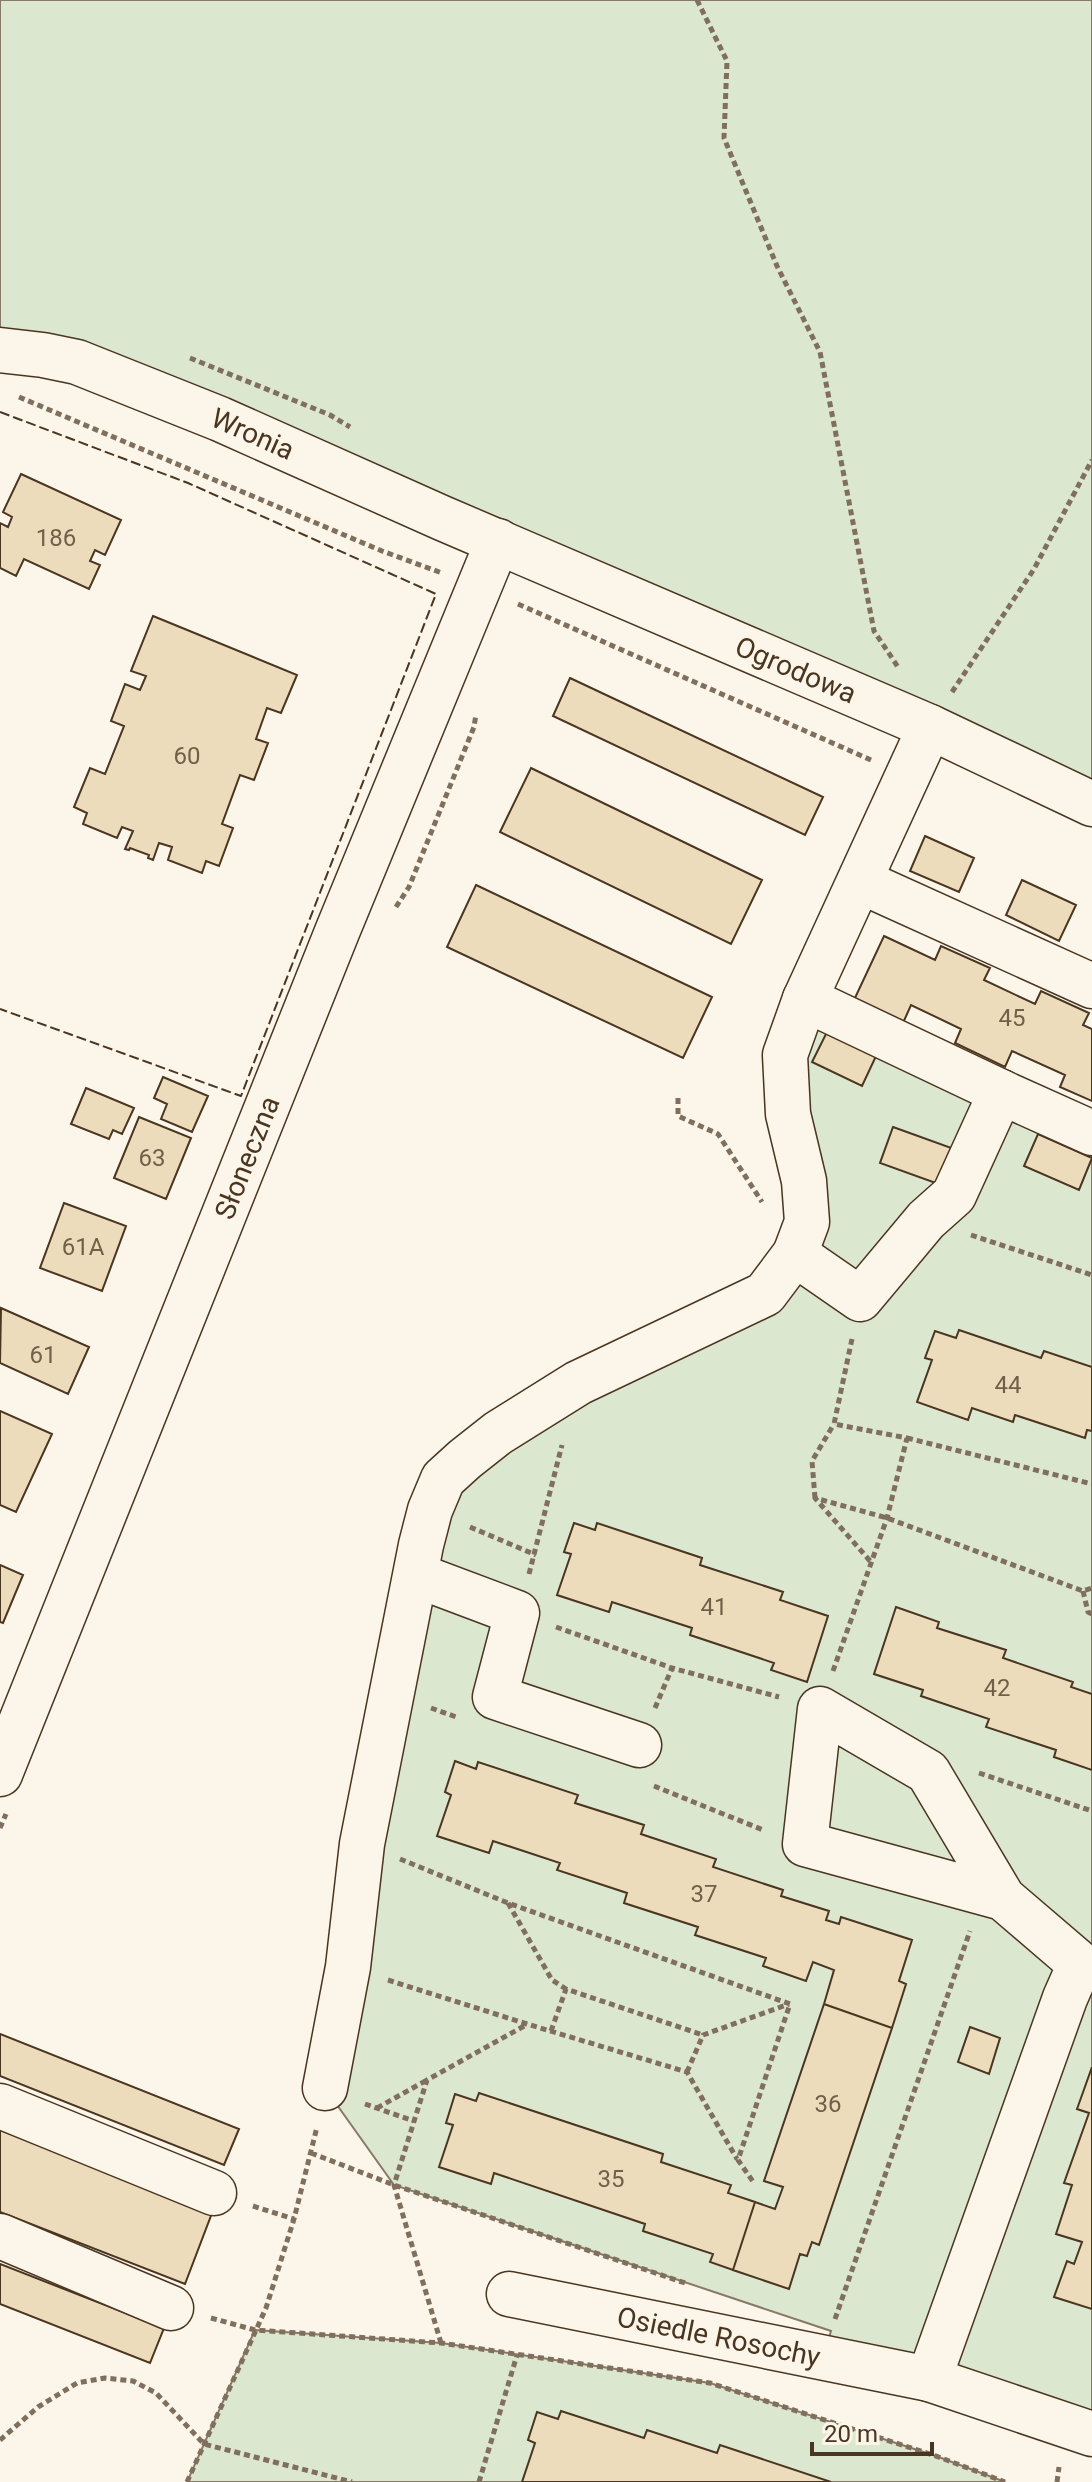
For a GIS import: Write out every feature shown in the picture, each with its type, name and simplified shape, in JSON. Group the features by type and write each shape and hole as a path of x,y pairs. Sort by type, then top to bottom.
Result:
{"street":[{"name":"Wronia","path":"0,350 77,362 220,419 498,541"},
{"name":"Ogrodowa","path":"498,541 930,727 1092,804"},
{"name":"Słoneczna","path":"0,1774 337,932 498,541"},
{"path":"325,2088 348,1967 362,1844 430,1510 443,1479 498,1433 578,1383 765,1294 795,1254 807,1222 804,1181 788,1114 785,1055 805,999 930,727"},
{"path":"860,881 1092,986"},
{"path":"805,999 1092,1133"},
{"path":"795,1254 860,1299 926,1220 954,1195 1001,1092"},
{"path":"416,1575 517,1613 495,1697 639,1745"},
{"path":"929,2379 1078,2003 1080,1964 994,1896 805,1844 820,1709 928,1772 994,1896"},
{"path":"0,2106 214,2193"},
{"path":"0,2236 171,2308"},
{"name":"Osiedle Rosochy","path":"509,2294 929,2379 1092,2434"}],"path":[{"path":"697,0 727,61 724,138 777,266 820,352 874,631 901,670"},
{"path":"930,727 1034,569 1092,460"},
{"path":"678,1098 678,1116 718,1134 795,1254"},
{"path":"926,1220 1092,1275"},
{"path":"860,1299 834,1424 812,1461 815,1498 870,1561"},
{"path":"578,1383 536,1555 517,1613 672,1668 820,1709 887,1518 907,1438"},
{"path":"834,1424 907,1438 1092,1484"},
{"path":"815,1498 887,1518 1083,1591 1092,1588"},
{"path":"430,1510 536,1555"},
{"path":"1083,1591 1088,1612 1092,1614"},
{"path":"928,1772 950,1762 1092,1811"},
{"path":"362,1844 508,1903 790,2004"},
{"path":"823,2357 971,1927 994,1896"},
{"path":"508,1903 552,1980 566,1989 703,2035 790,2004"},
{"path":"348,1967 687,2072 754,2183"},
{"path":"551,2031 566,1989"},
{"path":"738,2160 790,2004"},
{"path":"376,2108 527,2024"},
{"path":"687,2072 703,2035"},
{"path":"427,2080 394,2185 441,2343"},
{"path":"187,2482 266,2308 294,2219 325,2088 414,2121"},
{"path":"311,2153 394,2185 695,2286"},
{"path":"255,2330 441,2343 710,2383 936,2456 1005,2482"},
{"path":"479,2482 517,2355"},
{"path":"0,2440 38,2407 77,2383 105,2378 133,2381 156,2393 204,2444 352,2482"}],"green space":[{"path":"0,0 1092,0 1092,804 0,350"},
{"path":"805,999 1092,1133 1092,2434 823,2357 831,2331 394,2185 325,2088 443,1479 795,1254"},
{"path":"255,2330 441,2343 710,2383 936,2456 1005,2482 187,2482"}],"building":[{"path":"21,474 121,520 105,555 95,550 90,561 100,565 89,589 24,559 16,576 0,568 0,523 8,527 12,517 3,512"},
{"path":"153,616 297,675 281,713 267,708 256,739 268,743 254,780 240,775 222,824 233,828 219,866 206,861 202,873 168,860 172,847 159,843 153,860 148,858 149,855 125,849 133,831 122,827 117,838 83,824 87,813 74,807 90,768 105,774 124,726 111,721 125,684 140,690 146,676 131,671"},
{"path":"570,678 823,797 805,835 553,716"},
{"path":"531,768 762,880 731,944 500,832"},
{"path":"925,836 974,858 959,892 910,871"},
{"path":"1022,880 1076,905 1059,941 1006,915"},
{"path":"476,885 712,997 683,1058 447,947"},
{"path":"884,936 935,960 941,946 990,968 984,980 1035,1004 1041,991 1089,1013 1083,1025 1092,1029 1092,1101 1060,1087 1065,1075 1012,1051 1005,1067 955,1043 961,1029 911,1005 903,1023 854,1000"},
{"path":"828,1030 877,1054 862,1086 812,1062"},
{"path":"163,1077 208,1096 192,1132 161,1119 167,1104 154,1098"},
{"path":"86,1088 134,1108 122,1134 113,1130 109,1139 71,1124"},
{"path":"139,1117 191,1138 166,1199 114,1178"},
{"path":"893,1127 957,1150 944,1186 880,1163"},
{"path":"1038,1134 1092,1158 1079,1190 1024,1166"},
{"path":"64,1203 126,1226 102,1291 40,1268"},
{"path":"1,1308 89,1347 68,1394 0,1363"},
{"path":"959,1330 1041,1358 1044,1351 1092,1367 1092,1431 1087,1430 1085,1438 1015,1415 1013,1422 972,1408 968,1420 917,1402 932,1360 925,1358 935,1331 956,1338"},
{"path":"0,1411 52,1434 16,1512 0,1505"},
{"path":"574,1523 595,1530 597,1523 702,1558 700,1565 783,1592 780,1600 828,1616 807,1682 771,1670 774,1663 690,1635 692,1628 612,1602 609,1612 557,1595 571,1554 564,1552"},
{"path":"0,1565 23,1575 3,1623 0,1622"},
{"path":"896,1607 939,1622 937,1628 1006,1650 1003,1658 1073,1682 1071,1687 1092,1694 1092,1770 1054,1757 1056,1750 986,1727 989,1719 921,1696 923,1690 874,1674"},
{"path":"455,1761 476,1769 478,1762 578,1795 575,1803 644,1825 641,1834 716,1859 713,1867 783,1890 781,1896 829,1911 826,1920 839,1924 841,1917 912,1940 899,1981 906,1984 892,2028 824,2004 834,1970 813,1962 806,1981 763,1966 766,1958 695,1935 698,1927 624,1903 627,1893 557,1870 560,1863 493,1841 489,1853 437,1836 451,1795 445,1792"},
{"path":"824,2004 892,2028 819,2245 812,2242 807,2256 800,2254 789,2289 733,2270 755,2202 775,2209 783,2187 764,2181"},
{"path":"970,2027 1000,2038 989,2074 958,2062"},
{"path":"0,2034 239,2129 224,2165 0,2076"},
{"path":"1092,2067 1092,2309 1054,2297 1067,2261 1074,2264 1082,2242 1056,2234 1072,2185 1064,2183 1089,2113 1077,2109"},
{"path":"479,2093 663,2154 661,2162 731,2185 728,2193 755,2202 733,2270 710,2262 713,2254 643,2231 645,2224 494,2173 491,2184 439,2167 453,2125 446,2123 455,2094 476,2101"},
{"path":"0,2130 212,2213 185,2284 0,2212"},
{"path":"0,2264 164,2328 150,2363 0,2304"},
{"path":"561,2411 644,2438 647,2430 717,2453 720,2445 831,2482 522,2482 535,2443 528,2440 537,2412 558,2419"}],"fence":[{"path":"0,412 188,483 436,594 241,1096 0,1009"}]}
